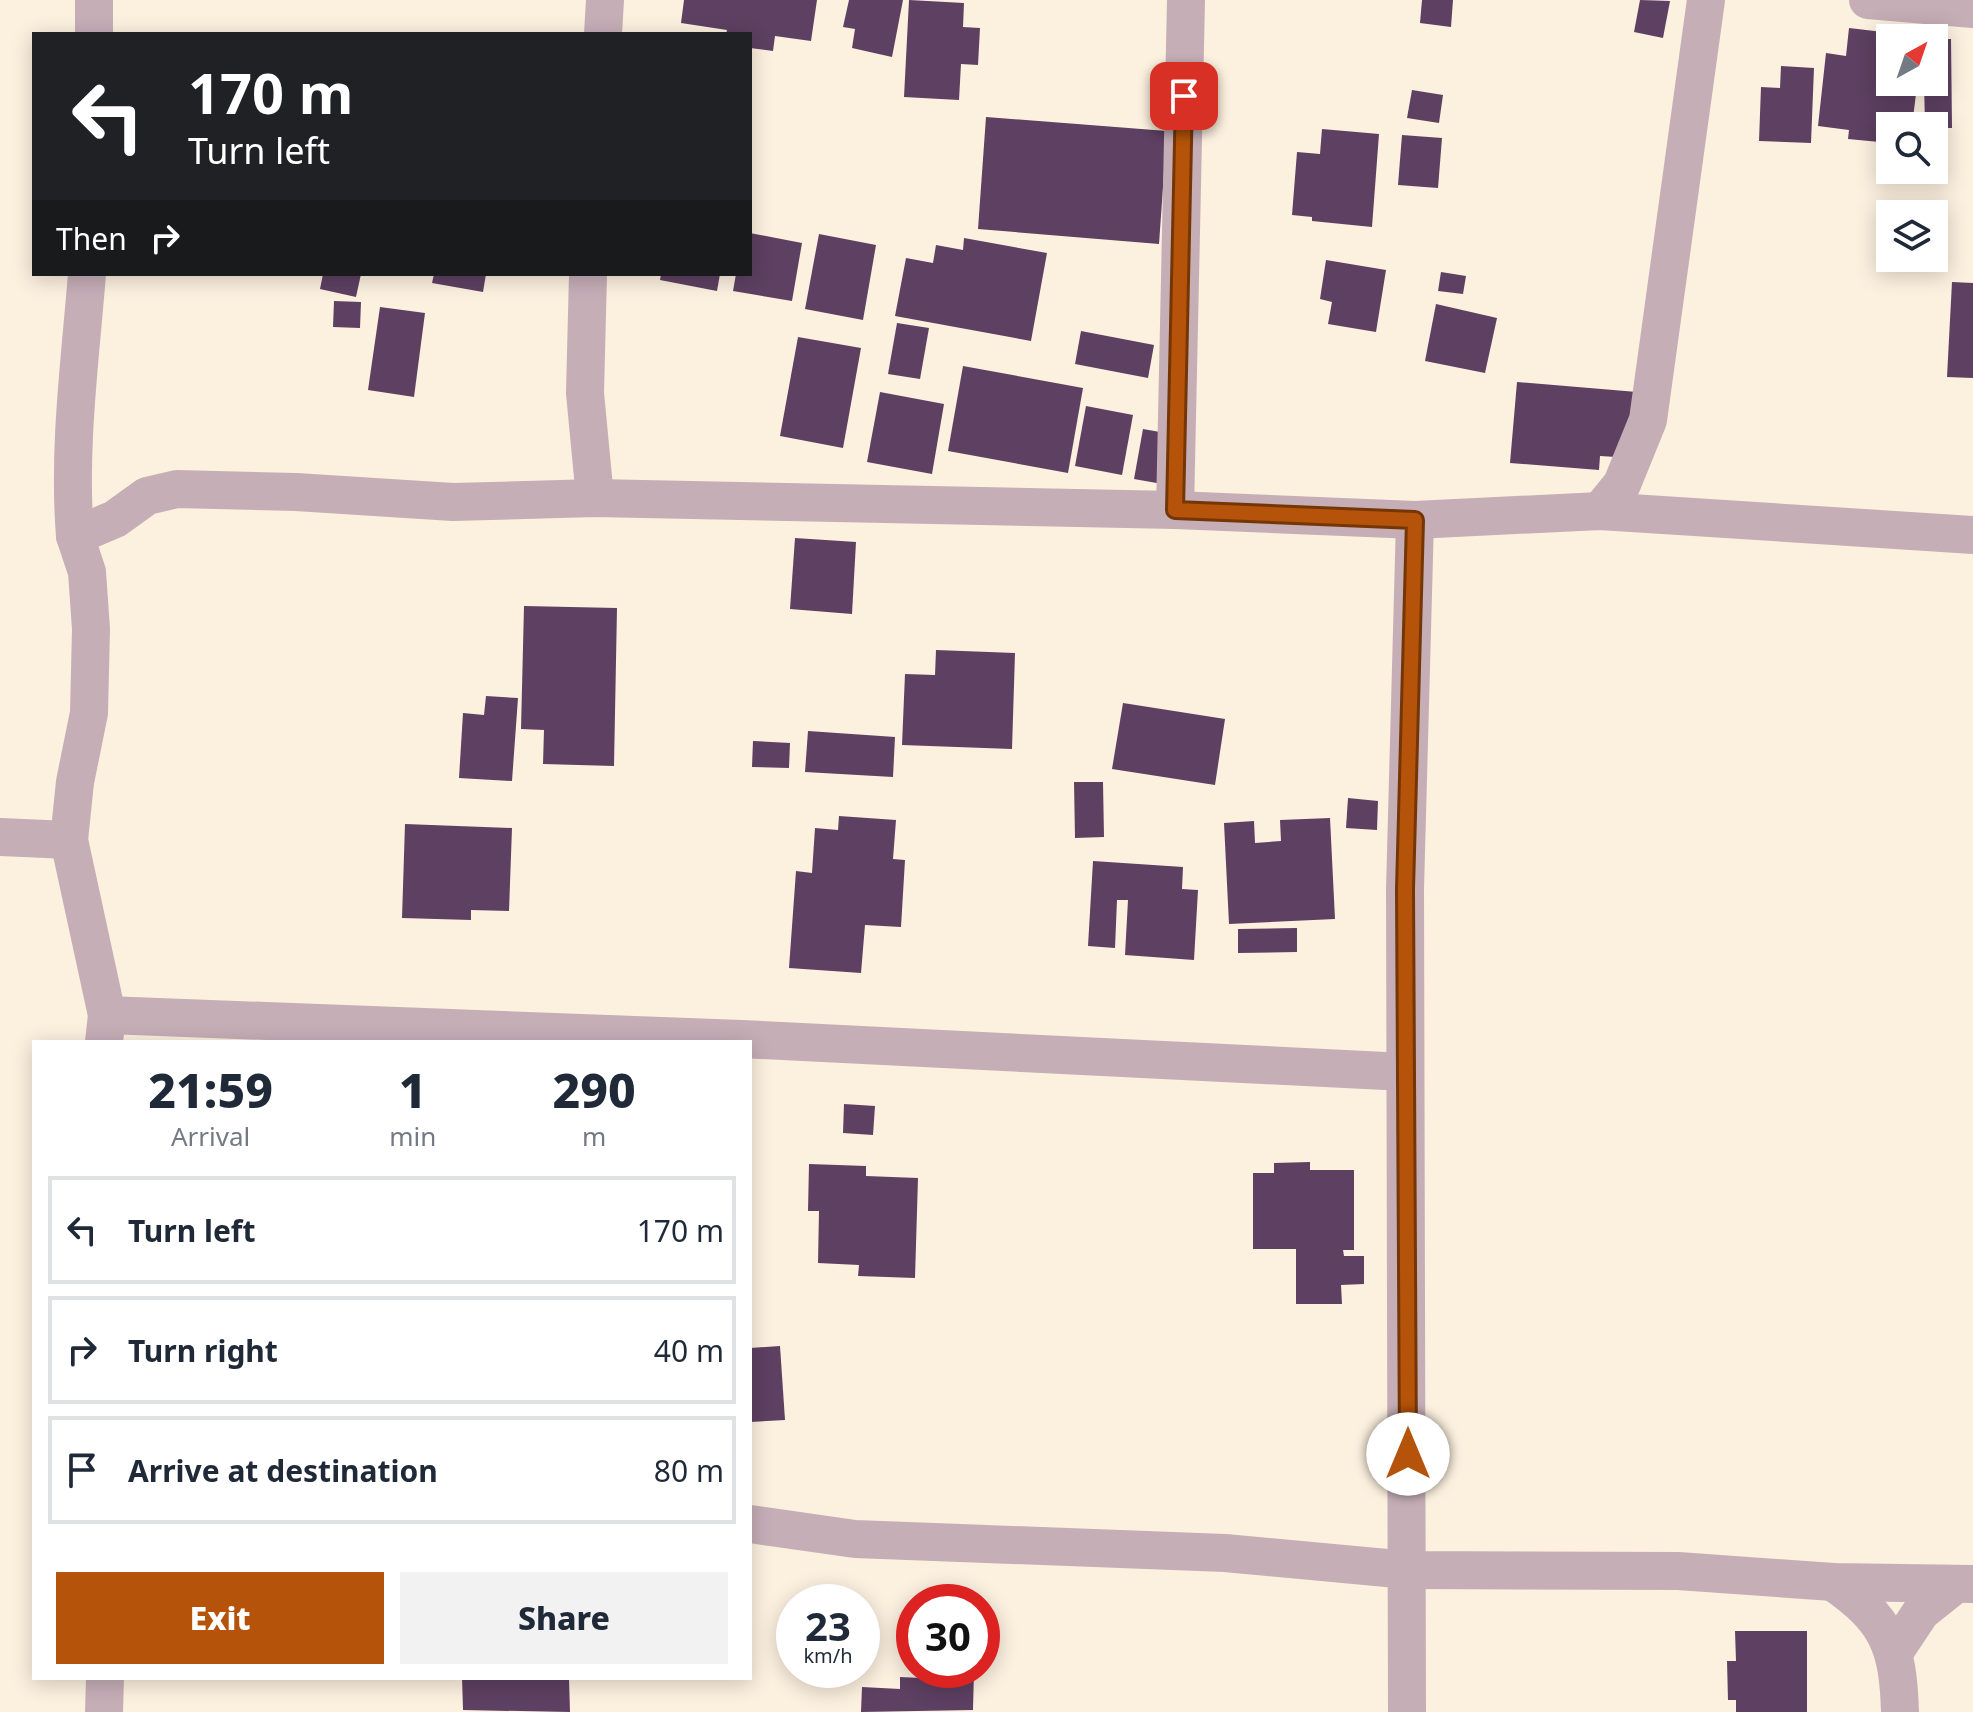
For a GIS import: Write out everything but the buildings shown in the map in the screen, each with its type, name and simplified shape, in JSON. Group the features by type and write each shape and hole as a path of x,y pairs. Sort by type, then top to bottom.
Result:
{"street":[{"path":"94,0 94,32"},
{"path":"603,32 605,0"},
{"path":"1175,510 1186,0"},
{"path":"1600,511 1622,484 1648,420 1706,0"},
{"path":"1868,0 1973,9"},
{"path":"87,276 72,496 75,536 87,572 91,629 90,699 75,782 69,840 106,1028 756,1040 1405,1072"},
{"path":"588,276 585,393 595,498"},
{"path":"75,536 115,519 147,496 177,489 296,492 453,502 595,498 1175,510 1415,520 1600,511 1973,535"},
{"path":"1407,1712 1405,889 1415,520"},
{"path":"0,837 69,840"},
{"path":"752,1524 855,1539 1225,1553 1408,1570 1678,1571 1833,1582 1964,1584"},
{"path":"1833,1582 1862,1602 1879,1622 1895,1651 1900,1712"},
{"path":"1895,1651 1921,1612 1964,1584"},
{"path":"104,1712 105,1680"}],"route":[{"path":"1184,96 1175,510 1415,520 1405,889 1408,1454"}]}
